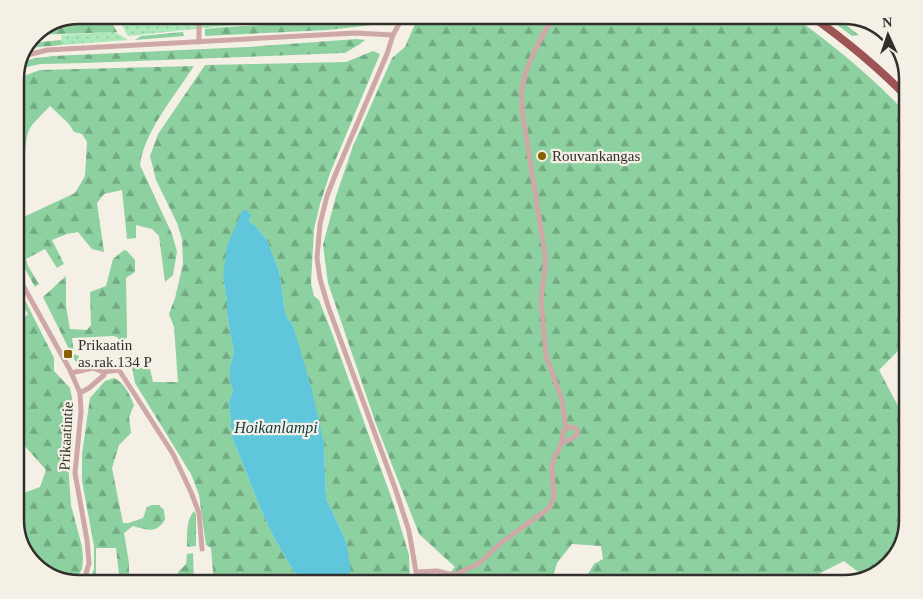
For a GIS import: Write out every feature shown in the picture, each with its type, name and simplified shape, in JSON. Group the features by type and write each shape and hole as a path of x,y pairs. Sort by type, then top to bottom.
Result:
{"highway":[{"path":"823,24 874,65 899,89"}],"street":[{"path":"199,24 200,42"},
{"path":"400,24 327,196 320,224 317,258 320,279 328,306 409,531 416,572 437,571 454,574 478,564 502,543 549,508 554,497 552,468 554,458 562,443 562,434 570,427 576,428 578,434 562,443"},
{"path":"549,24 525,77 522,101 524,125 545,254 545,268 540,300 546,356 562,400 566,429"},
{"path":"29,55 47,50 355,32 394,35"},
{"name":"Prikaatintie","path":"24,287 80,393 81,412 75,473 87,540 89,563 86,575"},
{"path":"71,373 93,368 103,372 120,370 173,454 195,501 202,550"},
{"path":"80,393 98,381 104,375 103,372"}],"green space":[{"path":"72,24 113,24 117,32 46,35"},
{"path":"121,24 265,24 235,25 128,36"},
{"path":"381,24 328,30 205,36 205,29 238,26"},
{"path":"415,24 803,24 852,62 899,106 899,350 879,370 899,408 899,527 894,544 880,562 868,570 859,573 844,561 817,575 590,575 588,574 594,564 603,559 601,546 572,544 557,563 554,575 448,575 455,567 419,534 376,424 328,283 323,245 336,196 353,146 392,58 405,47"},
{"path":"836,24 845,24 859,35 852,36"},
{"path":"115,32 128,40 62,45 61,35"},
{"path":"183,32 184,36 135,40 141,36"},
{"path":"61,40 62,45 33,48 38,42"},
{"path":"365,40 345,53 40,64 26,67 28,60 53,56"},
{"path":"373,51 380,54 330,173 320,204 314,229 311,283 314,296 319,300 332,333 394,505 409,555 410,575 348,575 350,569 346,541 326,498 324,444 293,325 286,316 279,271 268,242 255,225 250,223 248,213 223,277 227,300 227,315 234,352 230,366 230,382 233,389 229,403 232,437 273,536 294,572 298,575 213,575 211,548 206,545 199,495 191,474 135,383 132,367 150,369 153,382 178,382 174,327 169,314 183,264 182,239 177,223 156,180 150,156 158,134 205,65 346,62"},
{"path":"194,66 154,127 143,152 140,165 172,234 177,252 173,275 165,282 159,236 152,229 136,225 136,238 127,239 122,190 104,194 97,203 104,252 92,249 78,232 52,240 64,264 57,268 45,249 26,259 39,284 35,287 24,267 24,217 75,193 85,176 87,142 82,134 74,132 69,124 50,106 29,130 24,160 24,76 40,70"},
{"path":"124,250 135,260 135,272 126,278 127,337 121,342 117,337 113,336 72,338 74,354 79,356 78,362 75,361 43,297 66,276 66,306 70,329 87,330 91,325 90,292 106,286 113,259"},
{"path":"24,298 54,358 54,371 70,388 73,404 69,456 71,505 82,547 83,559 82,569 79,575 55,570 43,562 31,548 25,531 24,493 40,487 46,470 24,445 24,318 28,314 24,308"},
{"path":"114,378 118,380 129,393 134,405 129,417 131,433 119,445 112,468 123,523 143,518 147,507 152,505 159,505 164,510 165,520 158,527 147,530 133,526 124,533 129,575 119,575 116,548 96,548 96,575 92,575 94,569 94,546 82,481 82,454 90,398 105,381"},
{"path":"194,511 196,514 196,546 188,547 188,523"},
{"path":"193,553 194,575 177,575 186,564 187,554"}],"water":[{"name":"Hoikanlampi","path":"247,210 252,215 249,219 250,223 255,225 268,242 279,271 286,316 293,325 312,390 324,444 326,498 346,541 351,569 349,575 298,575 294,572 273,536 261,510 232,437 229,403 233,389 230,382 230,366 234,352 227,315 227,300 223,277 227,246 242,211"}],"place":[{"name":"Rouvankangas","path":"542,156"},
{"name":"Prikaatin as.rak.134 P","path":"68,354"}]}
